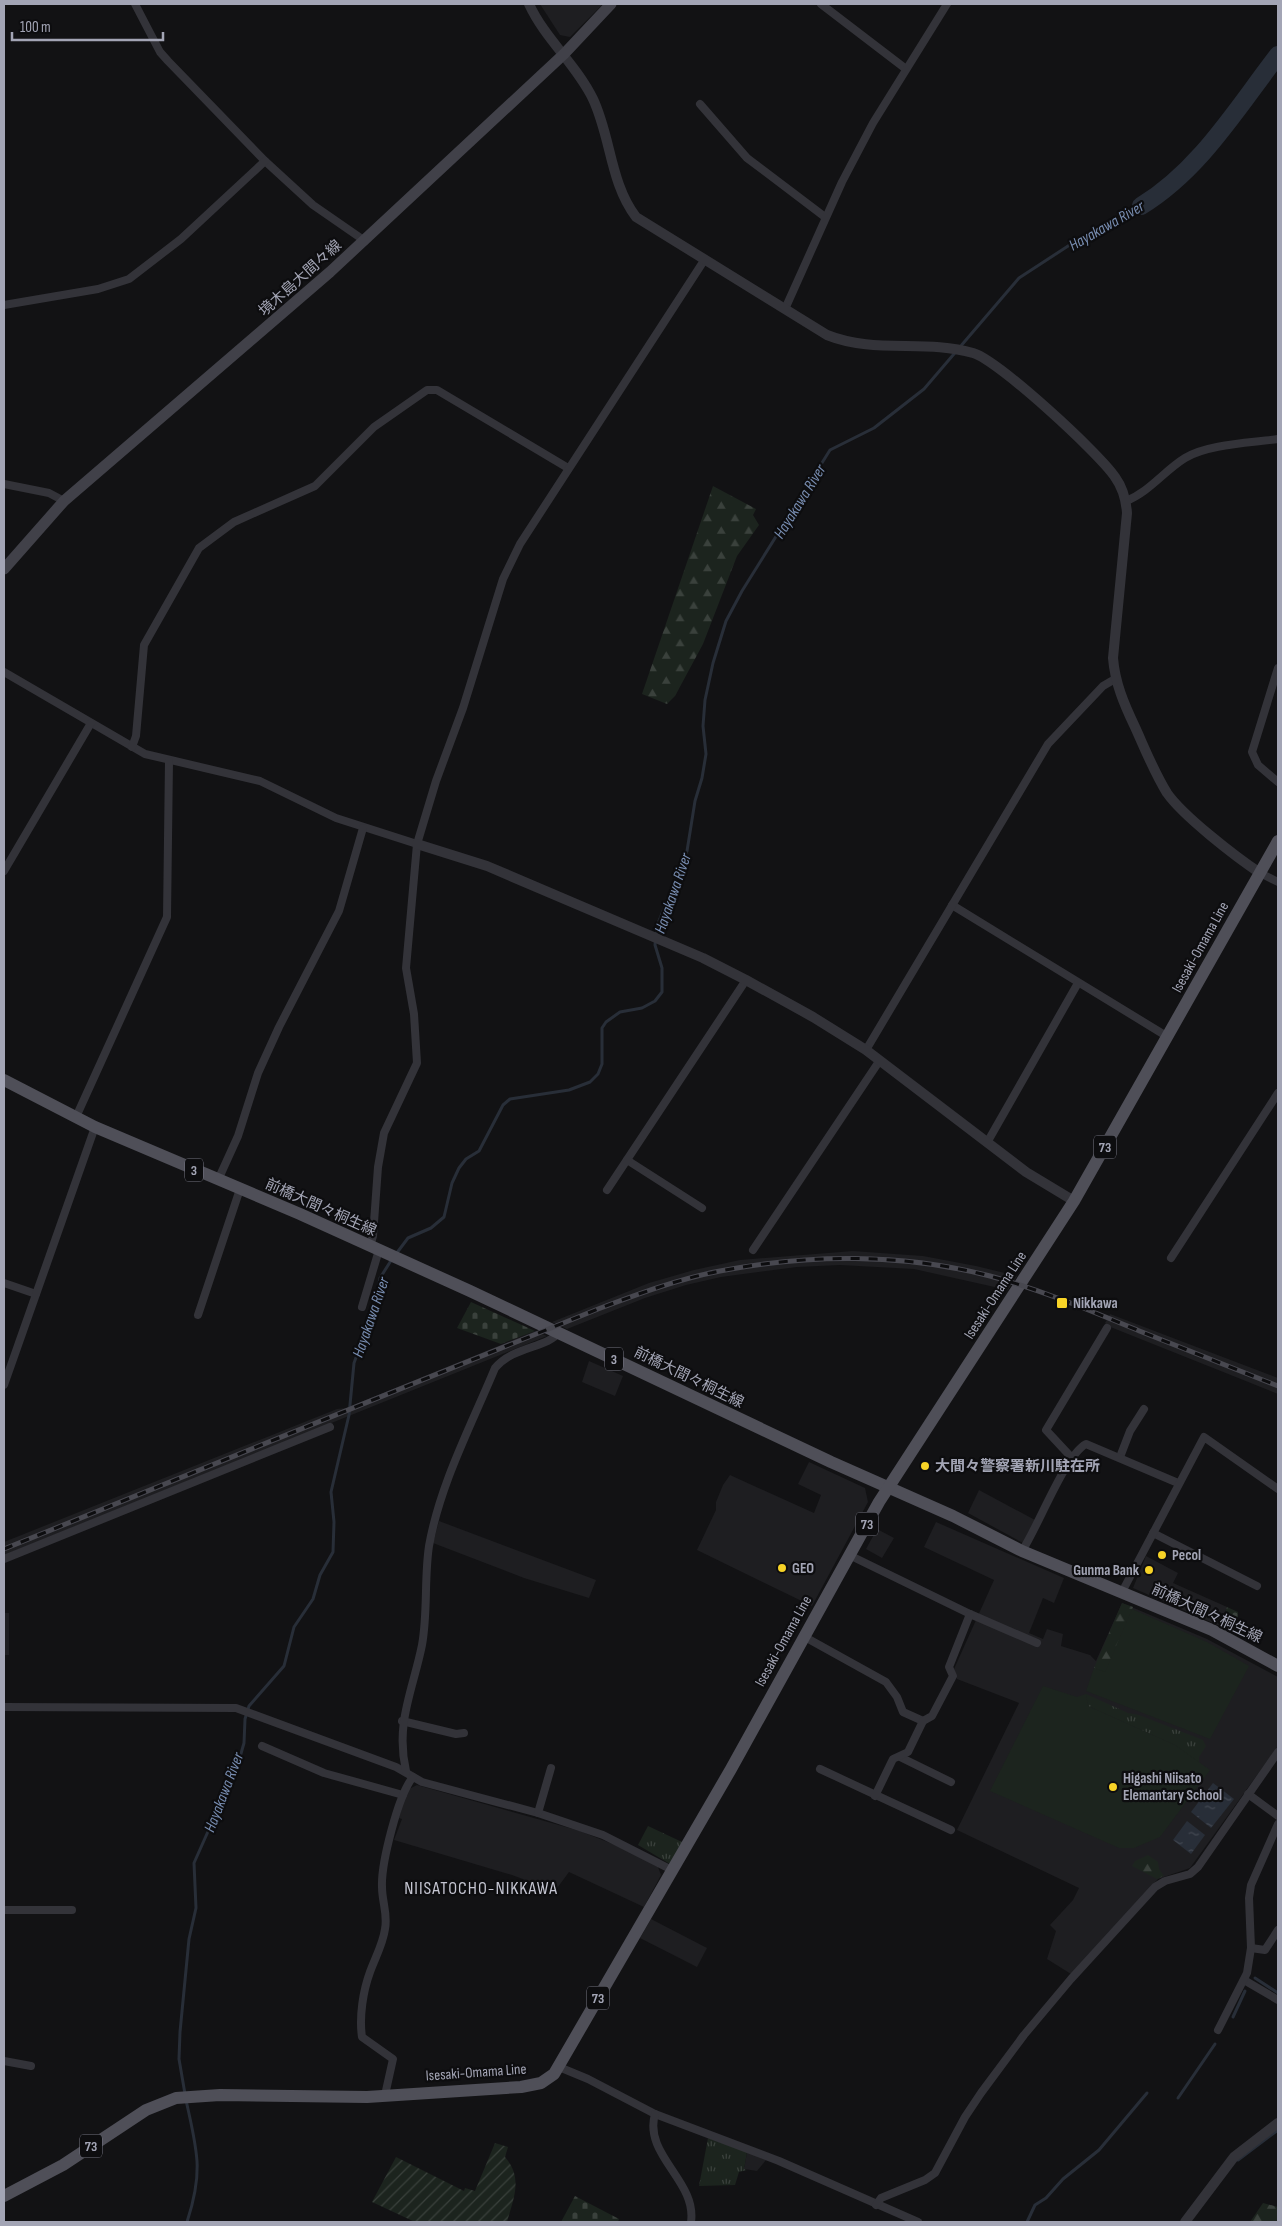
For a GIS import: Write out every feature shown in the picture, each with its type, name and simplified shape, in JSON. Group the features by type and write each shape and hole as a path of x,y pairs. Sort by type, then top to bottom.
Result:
{"main road":[{"name":"境木島大間々線","path":"4,569 64,501 286,313 564,54 611,4"},
{"name":"Isesaki-Omama Line","path":"4,2196 63,2165 146,2110 178,2098 196,2096 385,2095 532,2086 549,2079 559,2067 731,1769 888,1487 918,1444 1074,1201 1278,841"},
{"name":"前橋大間々桐生線","path":"4,1080 96,1127 383,1252 559,1332 740,1420 888,1487 1022,1551 1212,1630 1278,1666"}],"street":[{"path":"136,4 160,52 265,161 313,205 365,241"},
{"path":"529,4 540,24 585,84 596,107 622,192 629,207 646,224 827,335 857,345 947,349 970,352 980,356 1068,427 1109,468 1122,489 1126,501 1126,526 1113,658 1115,679 1150,760 1168,794 1184,812 1260,873 1278,882"},
{"path":"821,4 906,69"},
{"path":"785,308 825,217 873,123 947,4"},
{"path":"700,104 747,158 825,217"},
{"path":"4,305 98,289 129,279 181,239 265,161"},
{"path":"362,1307 383,1252 373,1236 378,1167 384,1133 417,1063 414,1014 406,968 417,844 436,781 460,716 503,579 520,544 705,259"},
{"path":"132,747 136,736 144,645 199,548 234,522 315,486 374,427 427,390 437,390 568,468"},
{"path":"1126,501 1143,492 1169,470 1198,451 1278,439"},
{"path":"4,484 49,492 64,501"},
{"path":"1278,668 1252,752 1258,765 1278,782"},
{"path":"4,672 145,754 260,781 316,810 363,828 487,866 668,943 746,980 813,1017 866,1050 988,1141 1026,1172 1074,1201"},
{"path":"866,1050 1048,744 1104,686 1115,679"},
{"path":"4,871 90,723"},
{"path":"76,1117 167,917 169,761"},
{"path":"218,1180 238,1136 258,1072 274,1036 339,911 363,828"},
{"path":"952,905 1168,1037"},
{"path":"607,1190 746,980"},
{"path":"988,1141 1078,983"},
{"path":"753,1250 880,1060"},
{"path":"1171,1258 1278,1093"},
{"path":"4,1385 96,1127"},
{"path":"627,1160 702,1208"},
{"path":"198,1315 240,1189"},
{"path":"4,1283 36,1294"},
{"path":"1072,1458 1046,1430 1107,1328"},
{"path":"406,1771 402,1721 424,1632 430,1544 447,1480 495,1368 502,1358 550,1339 559,1332"},
{"path":"1120,1457 1130,1431 1144,1409"},
{"path":"4,1559 330,1428"},
{"path":"1122,1592 1178,1483 1204,1438 1278,1489"},
{"path":"1022,1551 1040,1521 1072,1458 1082,1446 1089,1444 1178,1483"},
{"path":"1153,1533 1257,1586"},
{"path":"850,1555 970,1614 1037,1643"},
{"path":"875,1796 890,1763 908,1752 923,1721 932,1716 953,1676 949,1667 970,1614"},
{"path":"804,1636 886,1682 897,1697 903,1712 923,1721"},
{"path":"4,1707 239,1709 406,1771 422,1782 538,1813 603,1834 672,1870"},
{"path":"402,1721 456,1734 464,1733"},
{"path":"262,1746 324,1774 403,1795"},
{"path":"876,2205 881,2198 925,2180 935,2173 965,2117 1024,2035 1114,1931 1155,1887 1165,1881 1183,1877 1198,1867 1278,1752"},
{"path":"900,1757 951,1782"},
{"path":"538,1813 551,1768"},
{"path":"820,1769 950,1830"},
{"path":"385,2095 393,2070 393,2059 366,2042 361,2033 367,1980 385,1930 386,1911 382,1887 389,1842 403,1795 413,1777"},
{"path":"1248,1794 1278,1816"},
{"path":"1218,2030 1244,1980 1252,1948 1249,1898 1251,1885 1278,1824"},
{"path":"4,1910 72,1910"},
{"path":"1252,1948 1266,1950 1278,1930"},
{"path":"1244,1980 1278,2000"},
{"path":"4,2061 31,2066"},
{"path":"559,2067 588,2079 655,2114 770,2157 918,2222"},
{"path":"655,2114 656,2141 687,2191 692,2209 691,2222"},
{"path":"1185,2222 1234,2157 1278,2123"}],"shaded area":[{"path":"540,4 603,4 570,37 560,35"},
{"path":"853,1251 923,1256 1017,1276 1008,1290 914,1269 840,1265 797,1267 721,1277 686,1285 645,1298 567,1329 552,1322 649,1283 694,1270 740,1260"},
{"path":"1110,1314 1278,1378 1278,1394 1108,1326 1105,1323"},
{"path":"535,1331 547,1336 4,1555 4,1542 337,1409 346,1408"},
{"path":"589,1361 623,1376 615,1396 582,1382"},
{"path":"809,1462 865,1488 868,1502 812,1606 697,1550 716,1510 716,1502 723,1485 730,1475 814,1513 821,1495 798,1484"},
{"path":"979,1490 1035,1520 1023,1543 968,1513"},
{"path":"439,1521 596,1580 589,1598 524,1578 433,1543"},
{"name":"Higashi Niisato Elemantary School","path":"936,1522 1064,1578 1054,1603 1043,1598 1029,1633 1043,1639 1047,1629 1063,1634 1061,1646 1090,1655 1096,1661 1122,1603 1207,1639 1278,1677 1278,1746 1190,1868 1158,1879 1071,1974 1047,1959 1056,1931 1050,1925 1073,1900 1079,1888 957,1830 1019,1703 957,1679 954,1669 994,1580 924,1547"},
{"path":"877,1529 894,1538 882,1558 866,1549"},
{"path":"1146,1556 1178,1573 1173,1583 1227,1607 1220,1626 1133,1588"},
{"path":"4,1613 9,1613 9,1655 4,1655"},
{"path":"417,1785 580,1831 625,1849 658,1867 661,1875 644,1907 569,1872 555,1891 512,1875 394,1840 402,1819 399,1818 405,1797 409,1789"},
{"path":"651,1919 707,1948 697,1967 640,1938"},
{"path":"747,2152 766,2160 757,2171 744,2169"}],"green space":[{"path":"713,486 756,509 753,515 759,525 737,556 703,644 675,696 667,704 642,694"},
{"path":"471,1302 535,1331 501,1344 457,1328"},
{"path":"1122,1603 1133,1607 1105,1673 1094,1668"},
{"path":"1227,1607 1238,1612 1237,1635 1220,1626"},
{"path":"1132,1609 1207,1642 1249,1666 1210,1739 1086,1691 1094,1668 1105,1672"},
{"path":"1043,1686 1077,1697 1086,1694 1088,1706 1175,1745 1210,1770 1160,1837 1134,1848 1119,1848 990,1791"},
{"path":"1086,1694 1128,1713 1139,1715 1203,1740 1206,1746 1199,1757 1199,1763 1175,1745 1088,1706"},
{"path":"648,1826 682,1842 670,1864 638,1845"},
{"path":"1148,1855 1158,1862 1159,1869 1164,1876 1157,1879 1132,1866 1135,1861"},
{"path":"708,2138 747,2152 744,2169 747,2170 739,2172 735,2185 699,2186"},
{"path":"495,2143 508,2147 505,2157 514,2172 514,2196 507,2222 415,2222 372,2202 396,2157 464,2191 465,2188 475,2191"},
{"path":"575,2196 619,2219 618,2222 561,2222"},
{"path":"1263,2203 1278,2207 1278,2222 1250,2222"}],"water":[{"path":"1213,1783 1234,1799 1211,1828 1191,1812"},
{"path":"1187,1821 1205,1835 1191,1854 1173,1840"}],"waterway":[{"name":"Hayakawa River","path":"1141,206 1182,175 1216,137 1278,55"},
{"name":"Hayakawa River","path":"396,1254 408,1238 431,1228 444,1217 452,1183 459,1168 466,1159 479,1151 503,1105 510,1099 569,1090 590,1082 598,1074 602,1064 602,1028 606,1022 620,1012 642,1008 655,1001 662,992 662,968 655,945 657,926 687,851 695,801 702,778 706,754 703,726 705,700 713,663 726,621 742,591 830,450 874,428 924,389 1019,278 1088,233 1141,206"},
{"name":"Hayakawa River","path":"185,2094 179,2059 180,2032 189,1939 196,1908 194,1863 238,1764 244,1743 245,1719 249,1706 284,1666 294,1627 313,1599 320,1575 333,1552 334,1522 331,1492 349,1415 354,1363 374,1309 380,1278 392,1259"},
{"path":"1255,1978 1278,1993"},
{"path":"1233,2017 1245,1991"},
{"path":"1178,2098 1215,2044"},
{"path":"1027,2222 1035,2205 1046,2198 1063,2179 1099,2150 1147,2093"},
{"name":"Hayakawa River","path":"186,2100 196,2147 197,2161 196,2188 187,2222"},
{"path":"1238,2160 1278,2130"}],"railway":[{"path":"4,1549 598,1309 643,1292 689,1278 753,1265 787,1261 855,1258 923,1263 957,1268 990,1276 1066,1301 1278,1386"}],"place":[{"name":"Nikkawa","path":"1062,1303"},
{"name":"大間々警察署新川駐在所","path":"925,1466"},
{"name":"Pecol","path":"1162,1555"},
{"name":"GEO","path":"782,1568"},
{"name":"Gunma Bank","path":"1149,1570"},
{"name":"Higashi Niisato Elemantary School","path":"1113,1787"}],"district":[{"name":"NIISATOCHO-NIKKAWA","path":"481,1888"}]}
